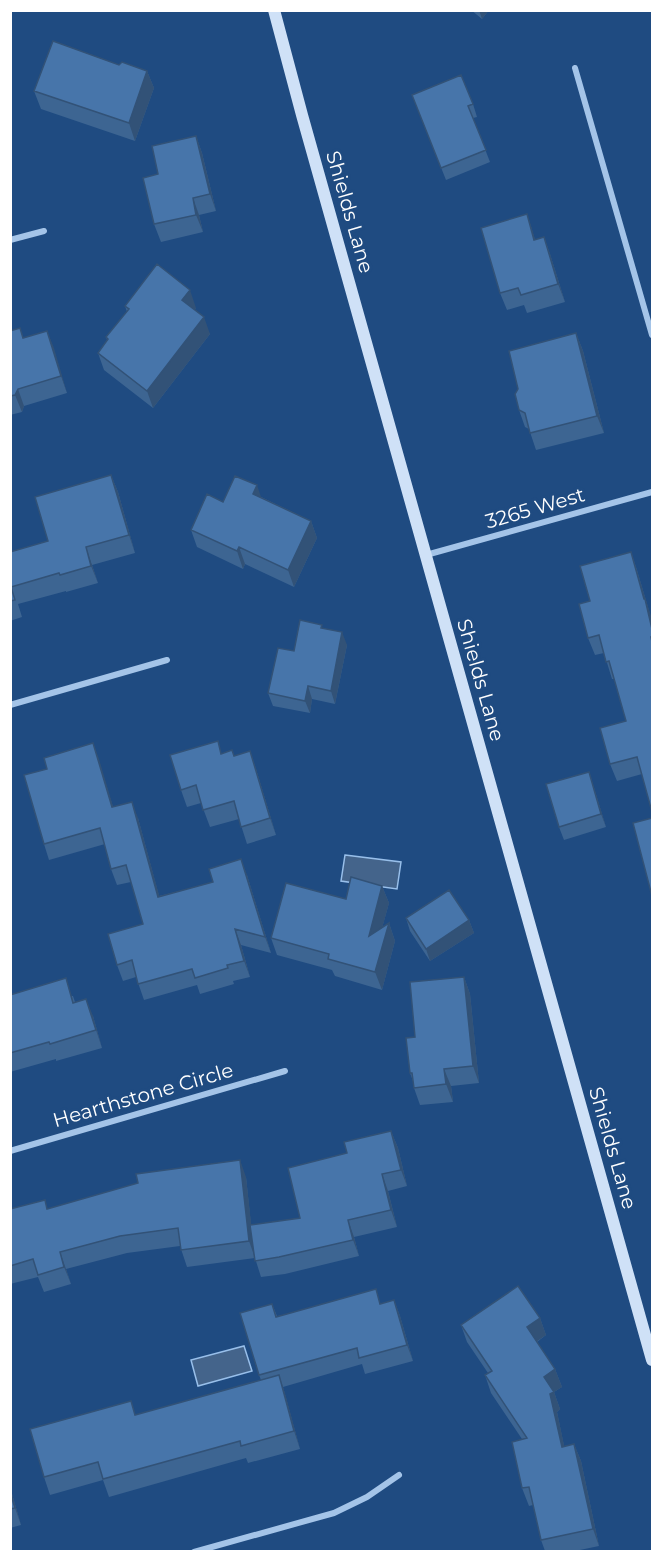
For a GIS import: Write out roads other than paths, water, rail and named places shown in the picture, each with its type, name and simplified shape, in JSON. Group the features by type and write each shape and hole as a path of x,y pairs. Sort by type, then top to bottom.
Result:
{"main road":[{"name":"Shields Lane","path":"274,10 652,1360"}],"street":[{"path":"575,68 652,335"},
{"path":"10,240 44,231"},
{"name":"3265 West","path":"426,556 652,492"},
{"path":"10,705 167,660"},
{"name":"Hearthstone Circle","path":"10,1151 285,1071"},
{"path":"194,1551 334,1512 367,1497 399,1475"}],"water":[{"path":"345,855 401,862 397,889 341,881"},
{"path":"244,1346 252,1371 198,1386 191,1360"}]}
